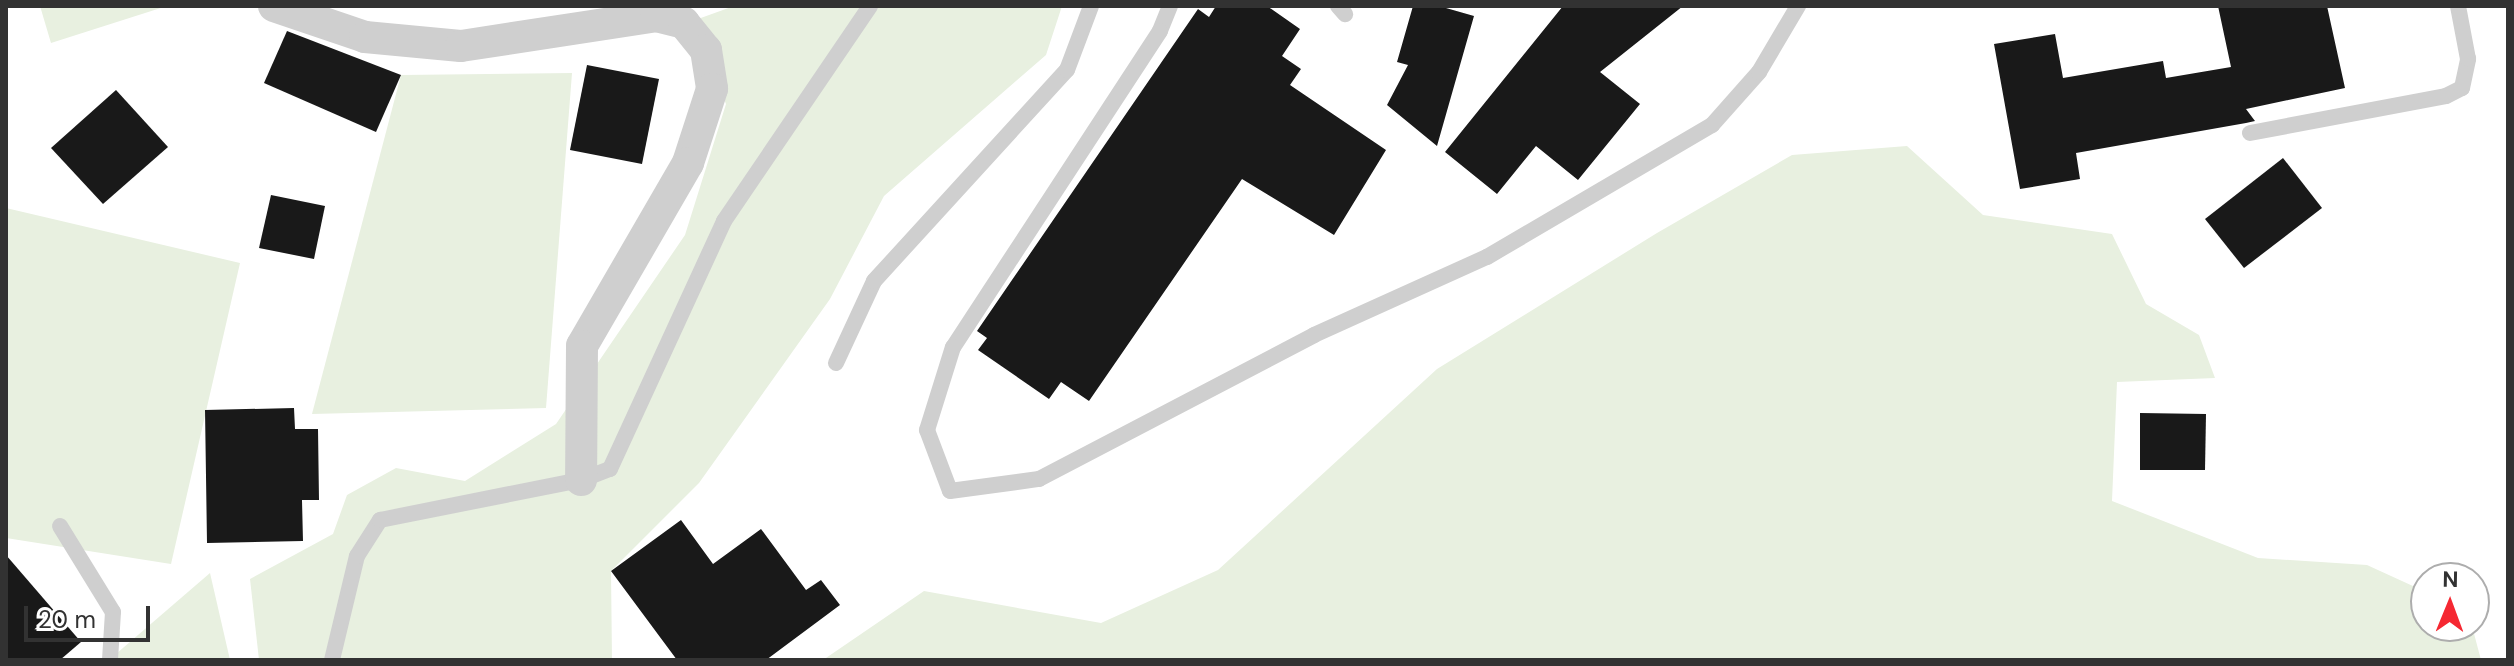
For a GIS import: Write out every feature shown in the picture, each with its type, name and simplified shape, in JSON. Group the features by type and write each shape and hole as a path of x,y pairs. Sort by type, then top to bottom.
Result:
{"street":[{"path":"274,6 365,37 461,46 656,16 684,23 706,50 712,89 688,163 582,346 581,480"}],"lane":[{"path":"332,660 357,556 380,520 581,480 610,469 724,221 870,6"},
{"path":"836,363 874,281 1067,70 1091,6"},
{"path":"1170,6 1160,31 953,347 927,430 950,491 1039,479 1314,335 1487,257 1712,125 1759,72 1798,6"},
{"path":"2250,133 2446,96 2462,88 2468,59 2458,6"},
{"path":"60,526 113,612 110,660"}],"green space":[{"path":"40,6 167,6 51,43"},
{"path":"734,6 1062,6 1046,55 884,196 830,299 699,483 611,571 612,660 259,660 250,579 333,534 347,495 396,468 465,481 556,424 685,235 726,104 707,58 673,28"},
{"path":"572,73 546,408 312,414 401,75"},
{"path":"1907,146 1983,215 2112,234 2146,304 2199,335 2215,378 2117,382 2112,501 2258,558 2367,565 2410,585 2410,642 2476,642 2481,660 823,660 924,591 1101,623 1218,570 1437,369 1657,233 1792,155"},
{"path":"6,208 240,263 171,564 6,538"},
{"path":"210,573 230,660 109,660"}],"building":[{"path":"1216,6 1267,6 1300,29 1282,56 1301,69 1290,85 1386,150 1334,235 1242,179 1089,401 1061,382 1049,399 978,350 987,338 977,331 1198,9 1209,17"},
{"path":"1413,6 1439,6 1474,16 1437,146 1387,105 1408,65 1397,62"},
{"path":"1563,6 1683,6 1600,72 1640,104 1578,180 1536,146 1497,194 1445,152"},
{"path":"2218,6 2327,6 2345,88 2246,109 2255,121 2076,153 2080,179 2020,189 1994,44 2055,34 2063,78 2163,61 2166,78 2231,67"},
{"path":"287,31 401,75 376,132 264,83"},
{"path":"587,65 659,79 642,164 570,150"},
{"path":"116,90 168,147 103,204 51,148"},
{"path":"2283,158 2322,208 2244,268 2205,219"},
{"path":"271,195 325,206 314,259 259,248"},
{"path":"294,408 295,429 318,429 319,500 302,500 303,541 207,543 205,410"},
{"path":"2140,413 2206,414 2205,470 2140,470"},
{"path":"681,520 713,564 761,529 806,590 821,580 840,605 766,660 677,660 611,571"},
{"path":"6,555 81,642 60,660 6,660"}]}
